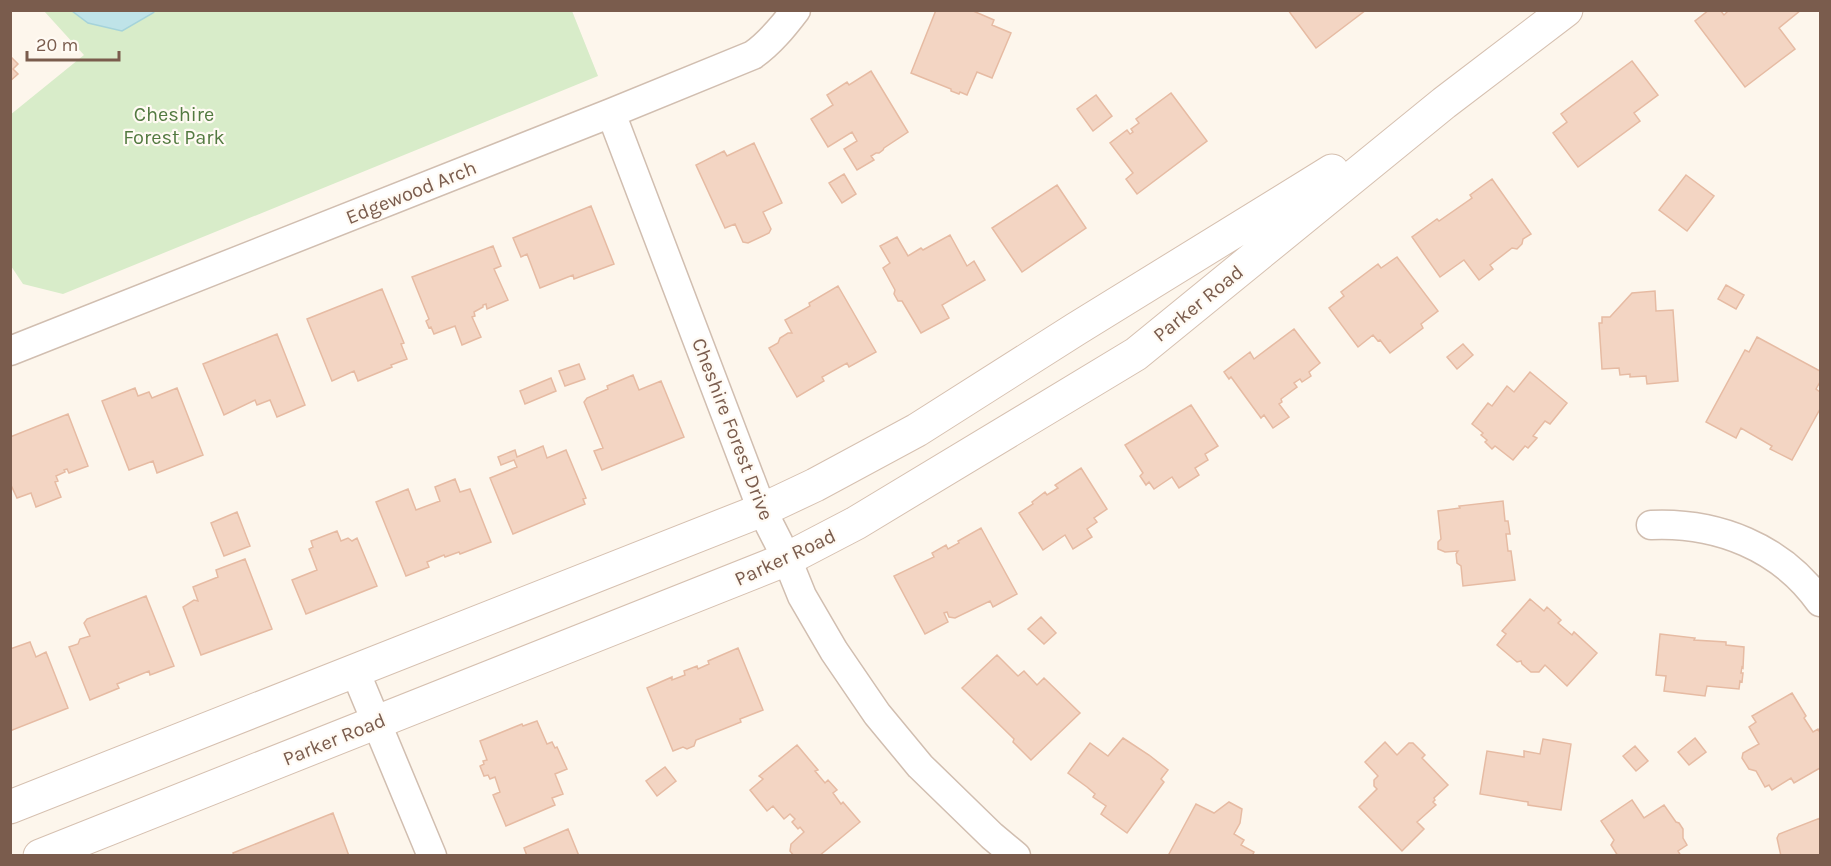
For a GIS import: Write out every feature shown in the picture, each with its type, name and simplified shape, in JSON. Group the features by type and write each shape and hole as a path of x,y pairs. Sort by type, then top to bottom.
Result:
{"street":[{"name":"Edgewood Arch","path":"13,344 611,113 753,55 780,31 796,10"},
{"name":"Parker Road","path":"39,855 787,559 866,518 1136,354 1444,103 1566,10"},
{"name":"Parker Road","path":"10,807 762,510 815,485 917,430 1076,329 1444,103"},
{"name":"Cheshire Forest Drive","path":"611,113 762,510 787,559 802,596 834,651 877,714 920,766 992,836 1016,855"},
{"path":"1651,525 1703,529 1738,538 1762,549 1790,568 1812,589 1821,602"},
{"path":"355,671 432,855"}],"green space":[{"name":"Cheshire Forest Park","path":"44,11 572,11 598,76 63,294 23,284 11,266 10,115 84,55"}],"water":[{"path":"155,10 122,31 88,23 72,11"}],"building":[{"path":"936,10 971,10 994,20 992,25 1011,33 992,78 977,72 967,95 951,91 951,89 911,73"},
{"path":"1288,10 1366,10 1316,48"},
{"path":"1709,10 1720,10 1724,15 1729,10 1801,10 1779,28 1795,49 1745,87 1695,21"},
{"path":"10,56 18,64 13,69 18,74 10,81"},
{"path":"1632,61 1658,95 1634,113 1640,121 1578,167 1553,133 1567,122 1561,114"},
{"path":"871,71 908,132 879,153 871,156 874,160 857,170 844,149 857,141 852,132 828,147 811,119 833,105 827,95 847,82 849,85"},
{"path":"1171,93 1207,141 1137,194 1126,179 1133,173 1110,143 1127,130 1130,134 1133,132 1131,129 1139,123 1136,119"},
{"path":"1096,95 1112,116 1093,131 1077,109"},
{"path":"754,143 782,203 763,212 771,229 769,233 748,243 743,242 735,224 725,228 696,165 724,151 727,156"},
{"path":"844,174 856,194 842,203 829,183"},
{"path":"1686,175 1714,196 1687,231 1659,210"},
{"path":"1492,179 1531,234 1523,239 1517,249 1512,248 1490,265 1493,269 1479,280 1464,260 1440,277 1412,237 1472,198 1470,195"},
{"path":"1057,185 1086,228 1022,272 992,228"},
{"path":"591,206 614,264 574,279 573,275 540,288 527,254 521,257 513,238"},
{"path":"950,235 967,266 974,261 985,280 942,305 949,318 921,333 902,301 898,301 894,294 895,290 883,268 890,263 880,246 897,237 908,256"},
{"path":"493,246 501,266 494,269 508,300 487,309 486,304 483,305 474,312 475,316 472,317 481,337 462,345 455,326 434,334 426,321 429,319 412,277"},
{"path":"1397,257 1438,311 1421,324 1423,328 1390,353 1373,335 1358,347 1329,308 1344,296 1341,292 1378,264 1381,268"},
{"path":"1726,285 1744,295 1736,309 1718,299"},
{"path":"838,286 876,352 849,367 847,363 822,377 824,381 797,397 769,348 778,343 780,338 792,333 785,320"},
{"path":"382,289 404,343 401,344 407,359 358,381 354,371 332,381 307,319"},
{"path":"1655,291 1656,311 1673,310 1678,381 1647,384 1646,376 1620,375 1619,368 1602,369 1599,323 1602,323 1602,317 1610,317 1632,293"},
{"path":"1294,329 1320,363 1309,372 1311,376 1302,382 1300,379 1294,383 1297,387 1281,399 1282,402 1279,404 1289,417 1273,428 1264,415 1261,418 1231,377 1229,379 1224,372 1250,352 1254,359"},
{"path":"277,334 305,405 277,417 270,400 257,405 255,400 224,415 203,364"},
{"path":"1757,337 1820,371 1820,382 1816,389 1820,392 1820,409 1792,460 1770,449 1772,446 1741,428 1736,438 1706,422 1745,350 1749,352"},
{"path":"1463,344 1473,355 1457,369 1447,357"},
{"path":"579,364 585,379 565,386 559,371"},
{"path":"1530,372 1567,403 1550,424 1545,421 1533,436 1537,438 1528,448 1525,446 1513,460 1495,446 1492,449 1481,435 1483,433 1472,424 1488,403 1492,406 1507,386 1514,392"},
{"path":"633,375 639,390 661,381 684,437 602,470 594,451 603,448 584,402 587,398 608,389 607,386"},
{"path":"551,378 556,391 525,404 520,391"},
{"path":"135,388 138,396 149,392 152,398 177,388 203,455 157,473 153,461 129,470 102,401"},
{"path":"1191,405 1218,446 1205,454 1208,460 1195,468 1199,475 1179,488 1172,477 1154,489 1149,482 1146,485 1140,476 1143,473 1125,445"},
{"path":"68,414 88,466 69,473 67,469 56,476 58,481 55,482 61,497 36,507 31,493 17,498 10,483 10,437"},
{"path":"543,446 547,458 566,450 586,498 583,499 585,504 513,534 490,478 517,467 514,460 501,465 498,457 515,450 517,457"},
{"path":"1081,468 1107,509 1094,518 1097,522 1087,529 1092,537 1073,549 1065,535 1043,550 1019,513 1045,492 1047,495 1058,488 1055,485"},
{"path":"455,479 460,492 470,489 491,542 460,554 459,552 445,557 444,555 427,562 429,567 406,576 376,502 408,489 416,510 440,501 435,487"},
{"path":"1503,501 1505,521 1508,521 1510,534 1506,534 1508,551 1511,551 1515,580 1463,586 1461,566 1457,563 1458,551 1445,552 1438,549 1438,542 1441,539 1438,511"},
{"path":"237,512 250,546 224,556 211,523"},
{"path":"981,528 1017,594 993,607 990,601 955,618 949,617 947,612 944,613 948,622 925,634 894,576 934,557 932,553 946,545 948,549"},
{"path":"337,531 341,541 348,538 352,541 357,538 377,586 306,614 292,580 317,570 309,549 313,547 311,541"},
{"path":"245,559 272,629 201,655 183,607 194,600 198,601 193,587 218,577 216,570"},
{"path":"146,596 174,666 150,675 149,671 117,684 119,688 90,700 69,647 78,644 80,639 90,636 84,623 87,619"},
{"path":"1530,599 1544,611 1547,607 1561,620 1558,623 1572,635 1574,632 1597,653 1567,686 1545,665 1539,672 1531,672 1521,661 1517,662 1497,645 1506,634 1502,631"},
{"path":"1041,617 1056,633 1044,644 1028,629"},
{"path":"1660,634 1695,638 1694,640 1726,642 1726,645 1744,647 1742,682 1740,681 1739,689 1707,686 1705,696 1664,691 1666,676 1656,675"},
{"path":"30,642 36,657 46,652 68,708 10,731 10,649"},
{"path":"738,648 763,710 740,719 741,722 696,740 694,746 673,751 647,688 672,677 672,680 685,675 684,671 697,666 698,669 709,664 708,661"},
{"path":"997,655 1018,676 1024,671 1037,685 1044,678 1080,713 1031,760 1013,742 1014,739 962,688"},
{"path":"1792,693 1813,732 1818,729 1820,733 1820,768 1794,783 1791,778 1772,790 1769,785 1765,787 1756,771 1749,769 1742,758 1743,753 1759,744 1749,727 1756,722 1752,716"},
{"path":"537,721 547,744 552,742 555,748 557,747 567,769 555,774 563,794 552,798 555,805 506,826 493,795 500,792 495,777 490,779 488,775 484,776 480,766 484,764 483,761 487,760 480,741 522,724 523,726"},
{"path":"1123,738 1168,770 1161,779 1164,782 1127,833 1101,814 1106,806 1093,797 1095,794 1087,787 1068,773 1090,743 1108,756"},
{"path":"1695,738 1706,752 1689,765 1678,752"},
{"path":"1543,739 1571,744 1561,810 1480,794 1487,751 1524,757 1524,751 1540,754"},
{"path":"1385,742 1397,755 1409,743 1413,743 1425,755 1422,758 1448,785 1434,798 1433,802 1436,805 1417,822 1424,829 1402,851 1359,807 1377,789 1374,786 1374,780 1378,776 1365,762"},
{"path":"797,745 818,770 815,771 825,783 828,780 837,790 833,793 841,804 843,802 860,822 819,856 794,856 790,851 791,844 804,832 792,822 795,819 790,814 784,819 773,806 767,811 750,790 763,779 759,776"},
{"path":"1635,746 1648,761 1636,771 1623,756"},
{"path":"665,767 676,781 657,796 646,781"},
{"path":"1632,800 1644,818 1664,805 1683,829 1683,838 1687,845 1678,851 1681,856 1618,856 1611,845 1614,840 1601,821"},
{"path":"1229,802 1242,809 1240,823 1234,834 1244,840 1241,845 1254,852 1252,856 1172,856 1169,854 1196,804 1214,813"},
{"path":"333,813 349,856 234,856 233,853"},
{"path":"1820,818 1820,856 1781,856 1777,838 1779,834"},
{"path":"568,829 579,856 527,856 524,848"}]}
